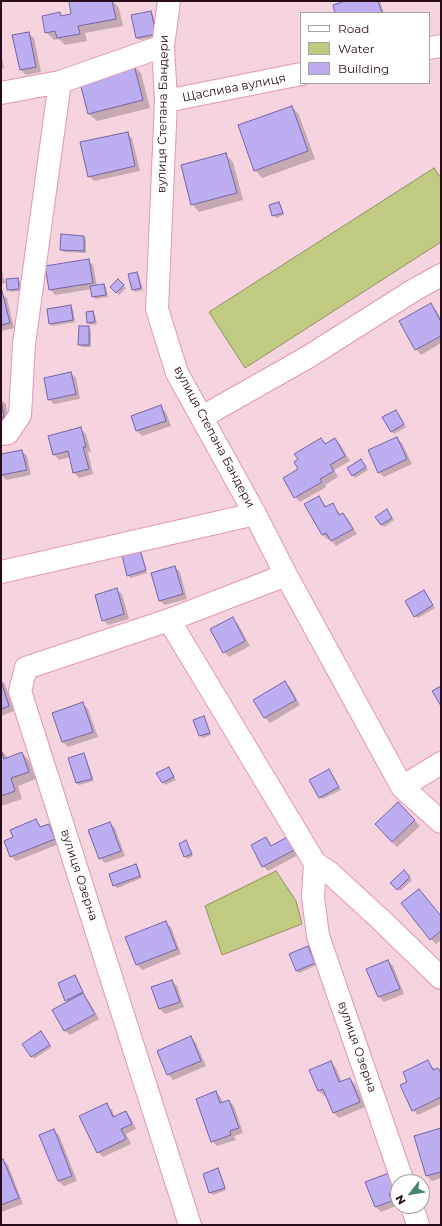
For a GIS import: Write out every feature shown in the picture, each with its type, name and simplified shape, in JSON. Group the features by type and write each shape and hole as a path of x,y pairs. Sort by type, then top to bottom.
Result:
{"street":[{"name":"вулиця Степана Бандери","path":"168,1 163,46 166,101 157,309 177,372 402,787 441,822"},
{"path":"1,93 60,82 163,46"},
{"path":"430,48 441,46"},
{"name":"Щаслива вулиця","path":"166,101 300,74"},
{"path":"1,434 8,433 20,416 24,344 60,82"},
{"path":"202,417 308,357 414,290 441,275"},
{"path":"1,572 255,514"},
{"name":"вулиця Озерна","path":"190,1225 20,691 26,668 169,620 286,575"},
{"path":"169,620 315,863 330,873 441,978"},
{"path":"402,787 441,763"},
{"name":"вулиця Озерна","path":"315,863 313,897 318,936 400,1174"},
{"path":"415,1214 418,1225"}],"water":[{"path":"434,168 441,178 441,242 245,368 209,312"},
{"path":"276,871 296,901 302,924 222,955 205,906"}],"building":[{"path":"69,1 112,1 116,19 78,26 80,34 57,38 55,31 45,33 42,16 60,12 61,16 71,14"},
{"path":"345,1 378,1 382,12 335,12 333,5"},
{"path":"151,11 156,34 136,38 131,15"},
{"path":"29,32 36,67 20,70 12,35"},
{"path":"134,65 143,100 88,114 79,79"},
{"path":"292,106 308,151 254,171 238,125"},
{"path":"128,132 135,166 88,177 80,142"},
{"path":"226,153 237,193 191,205 181,165"},
{"path":"279,202 283,213 272,216 269,205"},
{"path":"61,234 84,236 84,251 60,250"},
{"path":"89,259 93,283 49,290 45,266"},
{"path":"137,272 141,288 132,290 128,274"},
{"path":"18,278 19,289 7,290 6,279"},
{"path":"118,279 124,285 116,293 110,287"},
{"path":"104,284 106,295 92,297 90,286"},
{"path":"2,291 10,323 1,325 1,292"},
{"path":"431,303 441,322 441,336 415,350 399,321"},
{"path":"71,305 73,320 49,324 47,309"},
{"path":"93,311 95,322 87,323 86,312"},
{"path":"79,326 89,326 89,345 78,345"},
{"path":"71,372 76,394 48,400 44,378"},
{"path":"1,399 4,417 1,418"},
{"path":"161,405 166,421 136,431 131,416"},
{"path":"396,410 404,424 391,432 382,417"},
{"path":"81,427 86,447 83,447 89,469 73,473 68,451 53,455 48,436"},
{"path":"397,437 407,459 378,473 368,450"},
{"path":"321,438 325,444 335,438 345,456 330,465 334,471 320,479 322,482 294,498 283,478 298,469 294,462 298,459 294,454"},
{"path":"22,450 27,470 1,475 1,454"},
{"path":"361,459 366,467 352,476 347,468"},
{"path":"319,496 325,507 333,503 339,515 343,513 353,529 331,541 326,533 322,535 304,504"},
{"path":"387,509 392,518 381,525 375,517"},
{"path":"140,550 146,570 127,576 122,555"},
{"path":"175,566 183,594 159,601 151,573"},
{"path":"117,588 124,614 102,621 95,595"},
{"path":"424,590 433,605 414,617 405,601"},
{"path":"233,617 245,641 223,653 210,629"},
{"path":"1,681 9,706 1,709"},
{"path":"285,681 296,700 264,718 253,700"},
{"path":"441,686 441,706 432,691"},
{"path":"83,702 93,732 62,742 52,713"},
{"path":"204,716 210,733 199,736 193,720"},
{"path":"1,749 4,759 22,752 29,772 11,778 15,791 1,796"},
{"path":"84,753 92,779 76,783 68,758"},
{"path":"169,767 174,777 162,783 156,773"},
{"path":"329,769 339,787 319,798 309,780"},
{"path":"398,802 415,820 392,842 375,824"},
{"path":"36,819 40,827 49,824 55,839 10,857 4,841 13,837 10,830"},
{"path":"110,822 121,851 99,859 88,830"},
{"path":"289,836 296,849 262,867 251,845 266,837 271,846"},
{"path":"186,840 192,854 184,857 179,844"},
{"path":"136,864 140,876 113,886 109,874"},
{"path":"404,870 410,877 397,890 390,883"},
{"path":"419,889 441,916 441,931 430,940 401,903"},
{"path":"166,921 177,949 136,965 125,937"},
{"path":"308,946 315,963 296,971 289,954"},
{"path":"388,960 400,989 378,997 366,969"},
{"path":"75,975 83,992 65,1001 58,983"},
{"path":"172,980 180,1002 159,1009 151,987"},
{"path":"83,993 95,1014 64,1031 52,1010"},
{"path":"41,1031 50,1045 31,1057 22,1044"},
{"path":"191,1036 201,1061 167,1075 157,1051"},
{"path":"428,1060 433,1070 438,1068 441,1073 441,1097 412,1111 400,1085 407,1082 403,1072"},
{"path":"331,1061 339,1082 350,1078 360,1102 333,1113 323,1089 318,1091 309,1070"},
{"path":"216,1091 220,1103 229,1100 239,1128 230,1131 231,1135 211,1142 196,1099"},
{"path":"107,1103 113,1117 126,1111 132,1124 121,1129 126,1139 97,1153 79,1116"},
{"path":"441,1128 441,1172 430,1175 425,1174 414,1136"},
{"path":"54,1129 72,1176 58,1181 39,1135"},
{"path":"3,1159 19,1198 1,1205 1,1160"},
{"path":"218,1168 225,1188 209,1193 203,1174"},
{"path":"389,1173 390,1202 375,1207 365,1182"}]}
